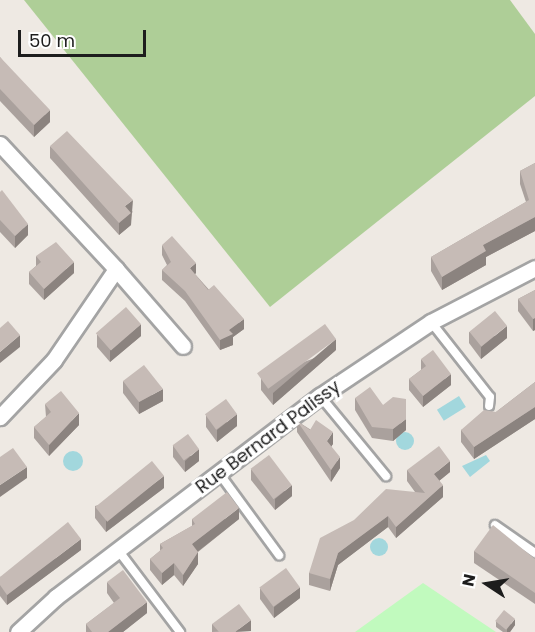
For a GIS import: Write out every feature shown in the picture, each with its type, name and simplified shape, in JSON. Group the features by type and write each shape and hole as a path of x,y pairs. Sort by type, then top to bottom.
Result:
{"street":[{"path":"0,144 116,269 183,346"},
{"name":"Rue Bernard Palissy","path":"18,632 117,549 320,396 430,322 535,268"},
{"path":"0,417 54,360 116,269"}],"lane":[{"path":"430,322 489,397 489,406"},
{"path":"320,396 386,476"},
{"path":"219,473 279,555"},
{"path":"495,525 535,553"},
{"path":"117,549 180,632"}],"green space":[{"path":"24,0 510,0 535,34 535,96 270,307"},
{"path":"423,583 496,632 355,632"}],"water":[{"path":"459,396 466,407 444,421 437,410"},
{"path":"405,432 411,435 414,441 411,447 405,450 399,447 396,441 399,435"},
{"path":"73,451 80,454 83,461 80,468 73,471 66,468 63,461 66,454"},
{"path":"486,455 490,461 470,477 462,466"},
{"path":"379,538 385,541 388,547 385,553 379,556 373,553 370,547 373,541"}],"building":[{"path":"0,57 50,110 34,125 0,89"},
{"path":"67,131 133,200 125,206 131,213 119,223 50,146"},
{"path":"535,163 535,217 483,245 486,251 442,277 431,257 529,200 520,171"},
{"path":"2,190 28,224 15,236 0,220 0,192"},
{"path":"172,236 196,263 190,268 208,290 214,285 244,319 229,330 233,334 220,340 185,291 162,270 171,262 162,245"},
{"path":"56,242 74,262 44,289 29,272 41,262 36,256"},
{"path":"535,290 535,318 533,319 518,299"},
{"path":"126,307 141,324 111,351 96,333"},
{"path":"495,311 507,326 481,347 469,332"},
{"path":"8,321 20,335 0,352 0,328"},
{"path":"325,324 336,339 268,389 257,373"},
{"path":"433,350 451,374 423,396 409,379 426,366 421,359"},
{"path":"144,365 163,389 139,402 123,381"},
{"path":"535,382 535,407 474,447 461,430 484,410 496,412"},
{"path":"370,387 383,405 393,397 406,399 406,419 393,429 372,427 355,398"},
{"path":"61,391 79,413 49,445 34,427 51,412 45,404"},
{"path":"226,399 237,414 216,430 205,414"},
{"path":"316,420 333,432 327,441 340,457 331,470 297,421 310,430"},
{"path":"188,434 199,449 184,461 173,445"},
{"path":"439,446 450,461 434,474 443,485 396,527 388,516 338,553 330,579 309,573 320,538 354,520 386,489 425,493 407,470"},
{"path":"13,448 27,467 0,485 0,457"},
{"path":"269,455 292,485 274,499 251,469"},
{"path":"152,461 164,476 107,522 95,507"},
{"path":"227,492 239,508 192,544 198,552 183,575 174,563 162,573 150,559 163,548 160,544 195,524 192,519"},
{"path":"68,522 81,539 7,595 0,585 0,577"},
{"path":"493,525 535,559 535,593 474,551"},
{"path":"286,568 300,587 273,607 259,587"},
{"path":"123,570 147,602 108,632 92,632 86,624 120,598 107,582"},
{"path":"239,604 251,620 235,632 219,632 212,624"},
{"path":"504,610 515,619 506,630 495,621"}]}
